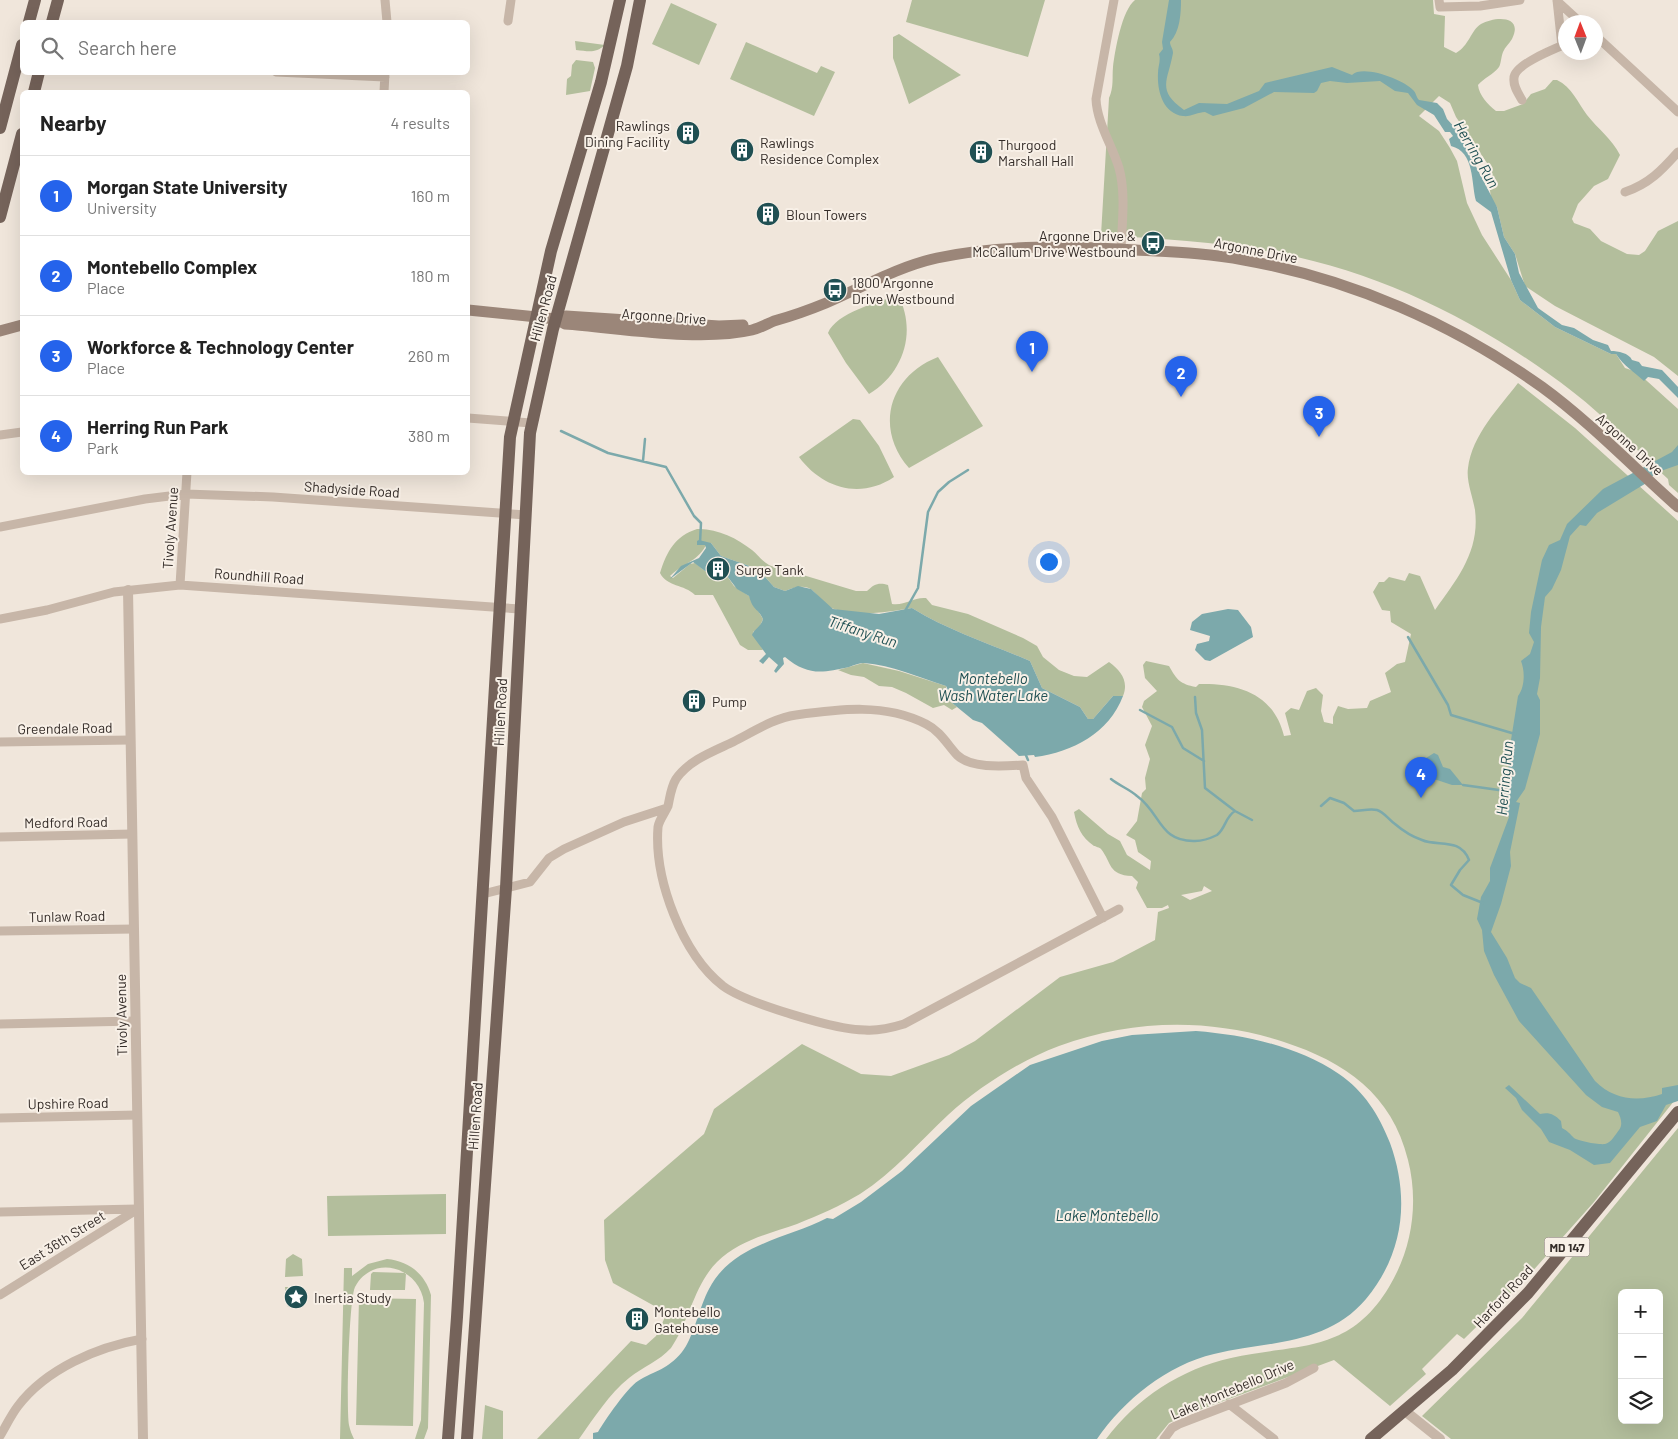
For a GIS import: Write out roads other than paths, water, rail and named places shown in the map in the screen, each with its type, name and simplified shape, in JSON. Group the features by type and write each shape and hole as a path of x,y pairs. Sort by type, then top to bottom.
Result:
{"main road":[{"path":"30,20 35,0"},
{"path":"53,20 58,0"},
{"name":"Hillen Road","path":"448,1439 512,422 551,251 606,61 620,0"},
{"name":"Hillen Road","path":"467,1439 506,888 520,609 532,424 556,318 627,66 640,0"},
{"path":"0,128 20,53"},
{"path":"606,61 627,66"},
{"path":"34,90 38,75"},
{"path":"0,217 20,142"},
{"path":"579,155 600,162"},
{"name":"Argonne Drive","path":"470,310 556,318 566,316 719,326 770,323 825,303 909,265 990,249 1022,247 1121,250 1242,260 1309,275 1359,291 1404,308 1460,337 1519,372 1571,411 1678,506"},
{"path":"0,331 20,326"},
{"name":"Harford Road","path":"1371,1439 1456,1366 1528,1293 1678,1112"}],"street":[{"path":"386,0 386,20"},
{"path":"508,22 511,0"},
{"path":"1114,0 1096,99 1096,111 1120,170 1122,186 1121,250"},
{"path":"1440,3 1480,6 1520,0"},
{"path":"1557,0 1573,15"},
{"path":"1557,0 1559,15"},
{"path":"1603,42 1678,112"},
{"path":"1522,100 1515,86 1514,76 1516,71 1558,48"},
{"path":"384,90 385,75"},
{"path":"1625,192 1644,185 1654,178 1678,152"},
{"path":"470,418 532,424"},
{"path":"0,435 20,432"},
{"name":"Tivoly Avenue","path":"180,586 187,475"},
{"name":"Shadyside Road","path":"0,527 120,503 186,494 239,495 526,515"},
{"name":"Roundhill Road","path":"0,619 128,590 180,586 520,609"},
{"name":"Tivoly Avenue","path":"128,590 143,1439"},
{"path":"1103,918 1052,817 1026,778 1023,765 967,761 957,755 932,728 892,712 855,709 782,718 688,766 676,779 667,808 658,825 659,864 677,921 698,958 722,985 743,998 834,1026 872,1030 904,1024 1103,918 1119,909"},
{"name":"Greendale Road","path":"0,742 130,740"},
{"path":"483,894 530,882 549,858 564,849 624,822 667,808"},
{"name":"Medford Road","path":"0,837 132,834"},
{"name":"Tunlaw Road","path":"0,931 134,929"},
{"path":"0,1024 135,1021"},
{"name":"Upshire Road","path":"0,1118 137,1116"},
{"path":"0,1212 138,1209"},
{"name":"East 36th Street","path":"0,1295 138,1209"},
{"path":"0,1436 18,1405 40,1383 103,1349 142,1339"},
{"name":"Lake Montebello Drive","path":"1164,1439 1172,1428 1179,1424 1286,1383 1314,1368"},
{"path":"1229,1404 1274,1439"},
{"path":"1405,1411 1440,1439"}],"water":[{"name":"Herring Run","path":"1169,0 1181,0 1181,5 1178,28 1170,42 1173,53 1166,84 1170,97 1184,110 1199,103 1227,104 1259,91 1265,83 1332,67 1352,75 1365,71 1393,78 1414,91 1419,100 1437,103 1457,130 1497,207 1504,237 1515,254 1519,273 1538,308 1562,325 1574,328 1593,340 1608,345 1611,351 1626,354 1642,366 1662,370 1678,387 1678,398 1659,379 1648,377 1644,381 1625,365 1616,354 1611,354 1555,327 1520,300 1511,280 1491,212 1476,201 1468,161 1459,149 1451,146 1449,139 1453,136 1450,132 1445,132 1434,115 1417,105 1408,93 1395,91 1380,81 1347,83 1330,81 1321,83 1314,93 1274,92 1244,108 1213,116 1205,112 1183,116 1170,110 1162,99 1158,79 1159,54 1163,49 1162,42"},
{"name":"Herring Run","path":"1678,445 1678,465 1655,473 1648,482 1597,513 1586,526 1580,525 1570,536 1561,570 1552,589 1545,597 1541,627 1540,678 1537,694 1540,700 1540,734 1525,789 1516,802 1520,803 1510,852 1511,866 1491,932 1507,958 1515,978 1520,983 1531,988 1595,1081 1602,1087 1618,1096 1644,1098 1662,1094 1662,1088 1678,1085 1678,1101 1666,1105 1657,1121 1640,1127 1610,1163 1594,1165 1570,1150 1549,1142 1541,1129 1522,1110 1516,1098 1505,1088 1509,1085 1540,1114 1549,1113 1556,1117 1561,1121 1562,1128 1574,1138 1580,1140 1605,1144 1613,1138 1621,1126 1618,1112 1602,1107 1586,1095 1519,1021 1494,975 1484,951 1482,930 1477,919 1481,897 1490,881 1490,868 1509,817 1504,807 1504,788 1508,772 1518,696 1523,684 1524,674 1521,661 1530,654 1534,642 1529,633 1531,612 1542,560 1549,545 1560,540 1567,524 1603,489 1672,452"},
{"name":"Montebello Wash Water Lake","path":"699,540 711,543 721,556 758,569 774,587 785,591 798,586 811,589 833,609 879,614 912,608 955,630 1030,661 1042,688 1080,707 1088,719 1093,719 1113,696 1123,696 1109,720 1088,739 1063,751 1035,757 1034,755 1019,756 982,723 973,720 946,698 940,696 939,690 947,688 946,686 885,666 864,663 831,671 816,671 801,667 785,657 783,658 784,664 776,673 774,671 778,665 769,657 763,664 759,661 766,654 752,635 763,619 752,604 749,596 737,589 727,576 705,571 693,562 670,579 681,566 699,558 706,548 705,545 697,545"},
{"path":"1228,609 1238,610 1251,627 1253,637 1210,661 1205,660 1195,650 1197,644 1209,641 1210,636 1190,630 1192,622 1202,614"},
{"path":"1434,753 1438,755 1443,767 1450,769 1463,785 1452,785 1419,774 1418,763"},
{"name":"Lake Montebello","path":"1196,1031 1252,1039 1288,1049 1323,1064 1356,1088 1370,1104 1381,1123 1390,1143 1400,1184 1400,1224 1396,1244 1389,1263 1366,1299 1333,1326 1315,1334 1214,1354 1180,1366 1163,1375 1133,1398 1097,1439 593,1439 593,1433 598,1432 616,1405 633,1385 666,1366 682,1352 690,1339 709,1289 719,1274 731,1262 761,1244 827,1218 833,1219 861,1202 902,1171 971,1106 1030,1065 1102,1041 1132,1035"}],"waterway":[{"name":"Tiffany Run","path":"561,431 608,453 666,467 694,516 701,523 700,543"},
{"path":"643,461 645,439"},
{"path":"905,611 918,588 928,512 938,492 949,482 968,470"},
{"path":"1408,637 1448,705 1451,715 1515,734"},
{"name":"Tiffany Run","path":"1195,697 1196,713 1202,730 1205,788 1235,811 1252,820"},
{"name":"Tiffany Run","path":"1140,710 1172,727 1183,748 1204,761"},
{"name":"Tiffany Run","path":"1025,753 1028,760"},
{"name":"Tiffany Run","path":"1111,779 1145,803 1167,832 1183,840 1195,841 1217,835 1229,816 1235,811"},
{"path":"1463,785 1506,791"},
{"name":"Tiffany Run","path":"1321,806 1330,798 1344,803 1354,811 1377,810 1382,812 1401,829 1415,837 1428,842 1454,845 1460,848 1469,860 1451,885 1463,895 1483,903"}],"place":[{"name":"Rawlings Dining Facility","path":"688,133"},
{"name":"Rawlings Residence Complex","path":"742,150"},
{"name":"Thurgood Marshall Hall","path":"981,152"},
{"name":"Bloun Towers","path":"768,214"},
{"name":"Argonne Drive & McCallum Drive Westbound","path":"1153,243"},
{"name":"1800 Argonne Drive Westbound","path":"835,290"},
{"name":"Morgan State University","path":"1032,372"},
{"name":"Montebello Complex","path":"1181,397"},
{"name":"Workforce & Technology Center","path":"1319,437"},
{"name":"Surge Tank","path":"718,569"},
{"name":"Pump","path":"694,701"},
{"name":"Herring Run Park","path":"1421,798"},
{"name":"Inertia Study","path":"296,1297"},
{"name":"Montebello Gatehouse","path":"637,1319"}]}
